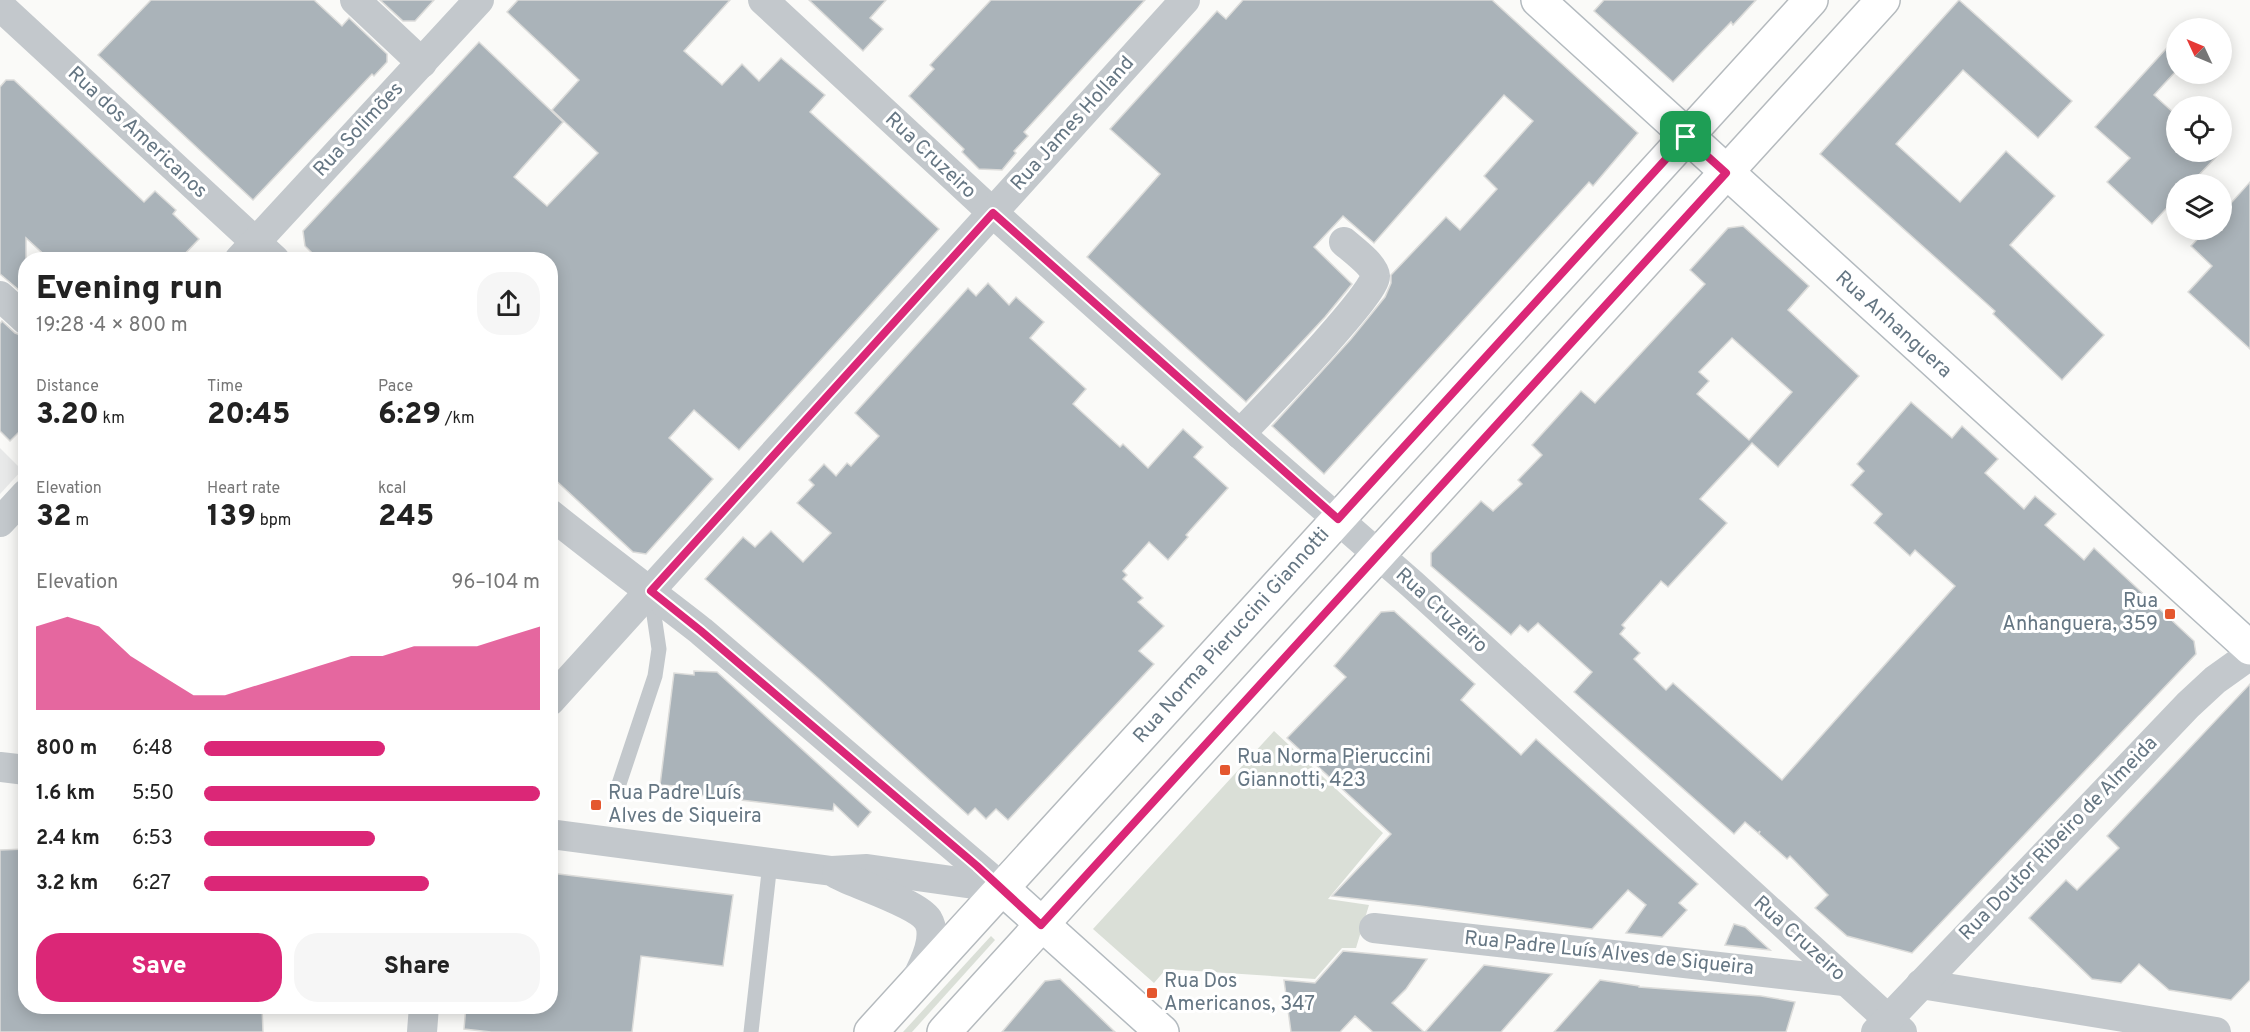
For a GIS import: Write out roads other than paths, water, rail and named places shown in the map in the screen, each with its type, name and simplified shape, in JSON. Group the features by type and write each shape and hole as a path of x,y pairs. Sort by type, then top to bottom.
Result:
{"main road":[{"name":"Rua Anhanguera","path":"1538,0 2250,648"},
{"name":"Rua Norma Pieruccini Giannotti","path":"871,1032 1810,0"},
{"path":"944,1032 1883,0"},
{"path":"1002,888 1149,1028"}],"street":[{"path":"355,0 422,63"},
{"name":"Rua Solimões","path":"259,252 479,0"},
{"name":"Rua Cruzeiro","path":"763,0 993,213 1378,555 1844,981 1889,1028"},
{"name":"Rua James Holland","path":"558,692 1185,0"},
{"name":"Rua dos Americanos","path":"0,6 255,252"},
{"path":"1240,434 1351,314 1374,284 1375,276 1372,269 1344,242"},
{"path":"0,296 18,313"},
{"path":"0,522 18,503"},
{"path":"558,520 701,631 1002,888"},
{"name":"Rua Doutor Ribeiro de Almeida","path":"1889,1028 1921,984 2188,705 2215,680 2250,655"},
{"path":"0,767 18,769"},
{"path":"558,835 832,871 867,869 1002,888"},
{"path":"832,871 852,882 901,902 922,913 927,920 930,927 929,947 924,965 912,987"},
{"name":"Rua Padre Luís Alves de Siqueira","path":"1374,928 1844,981"},
{"path":"1921,984 2216,1032"},
{"path":"422,1032 423,1014"}],"lane":[{"path":"618,787 655,676 659,649 651,591"},
{"path":"751,1032 770,863"}],"place":[{"name":"Rua Anhanguera, 359","path":"2170,614"},
{"name":"Rua Norma Pieruccini Giannotti, 423","path":"1225,770"},
{"name":"Rua Padre Luís Alves de Siqueira","path":"596,805"},
{"name":"Rua Dos Americanos, 347","path":"1152,993"}]}
